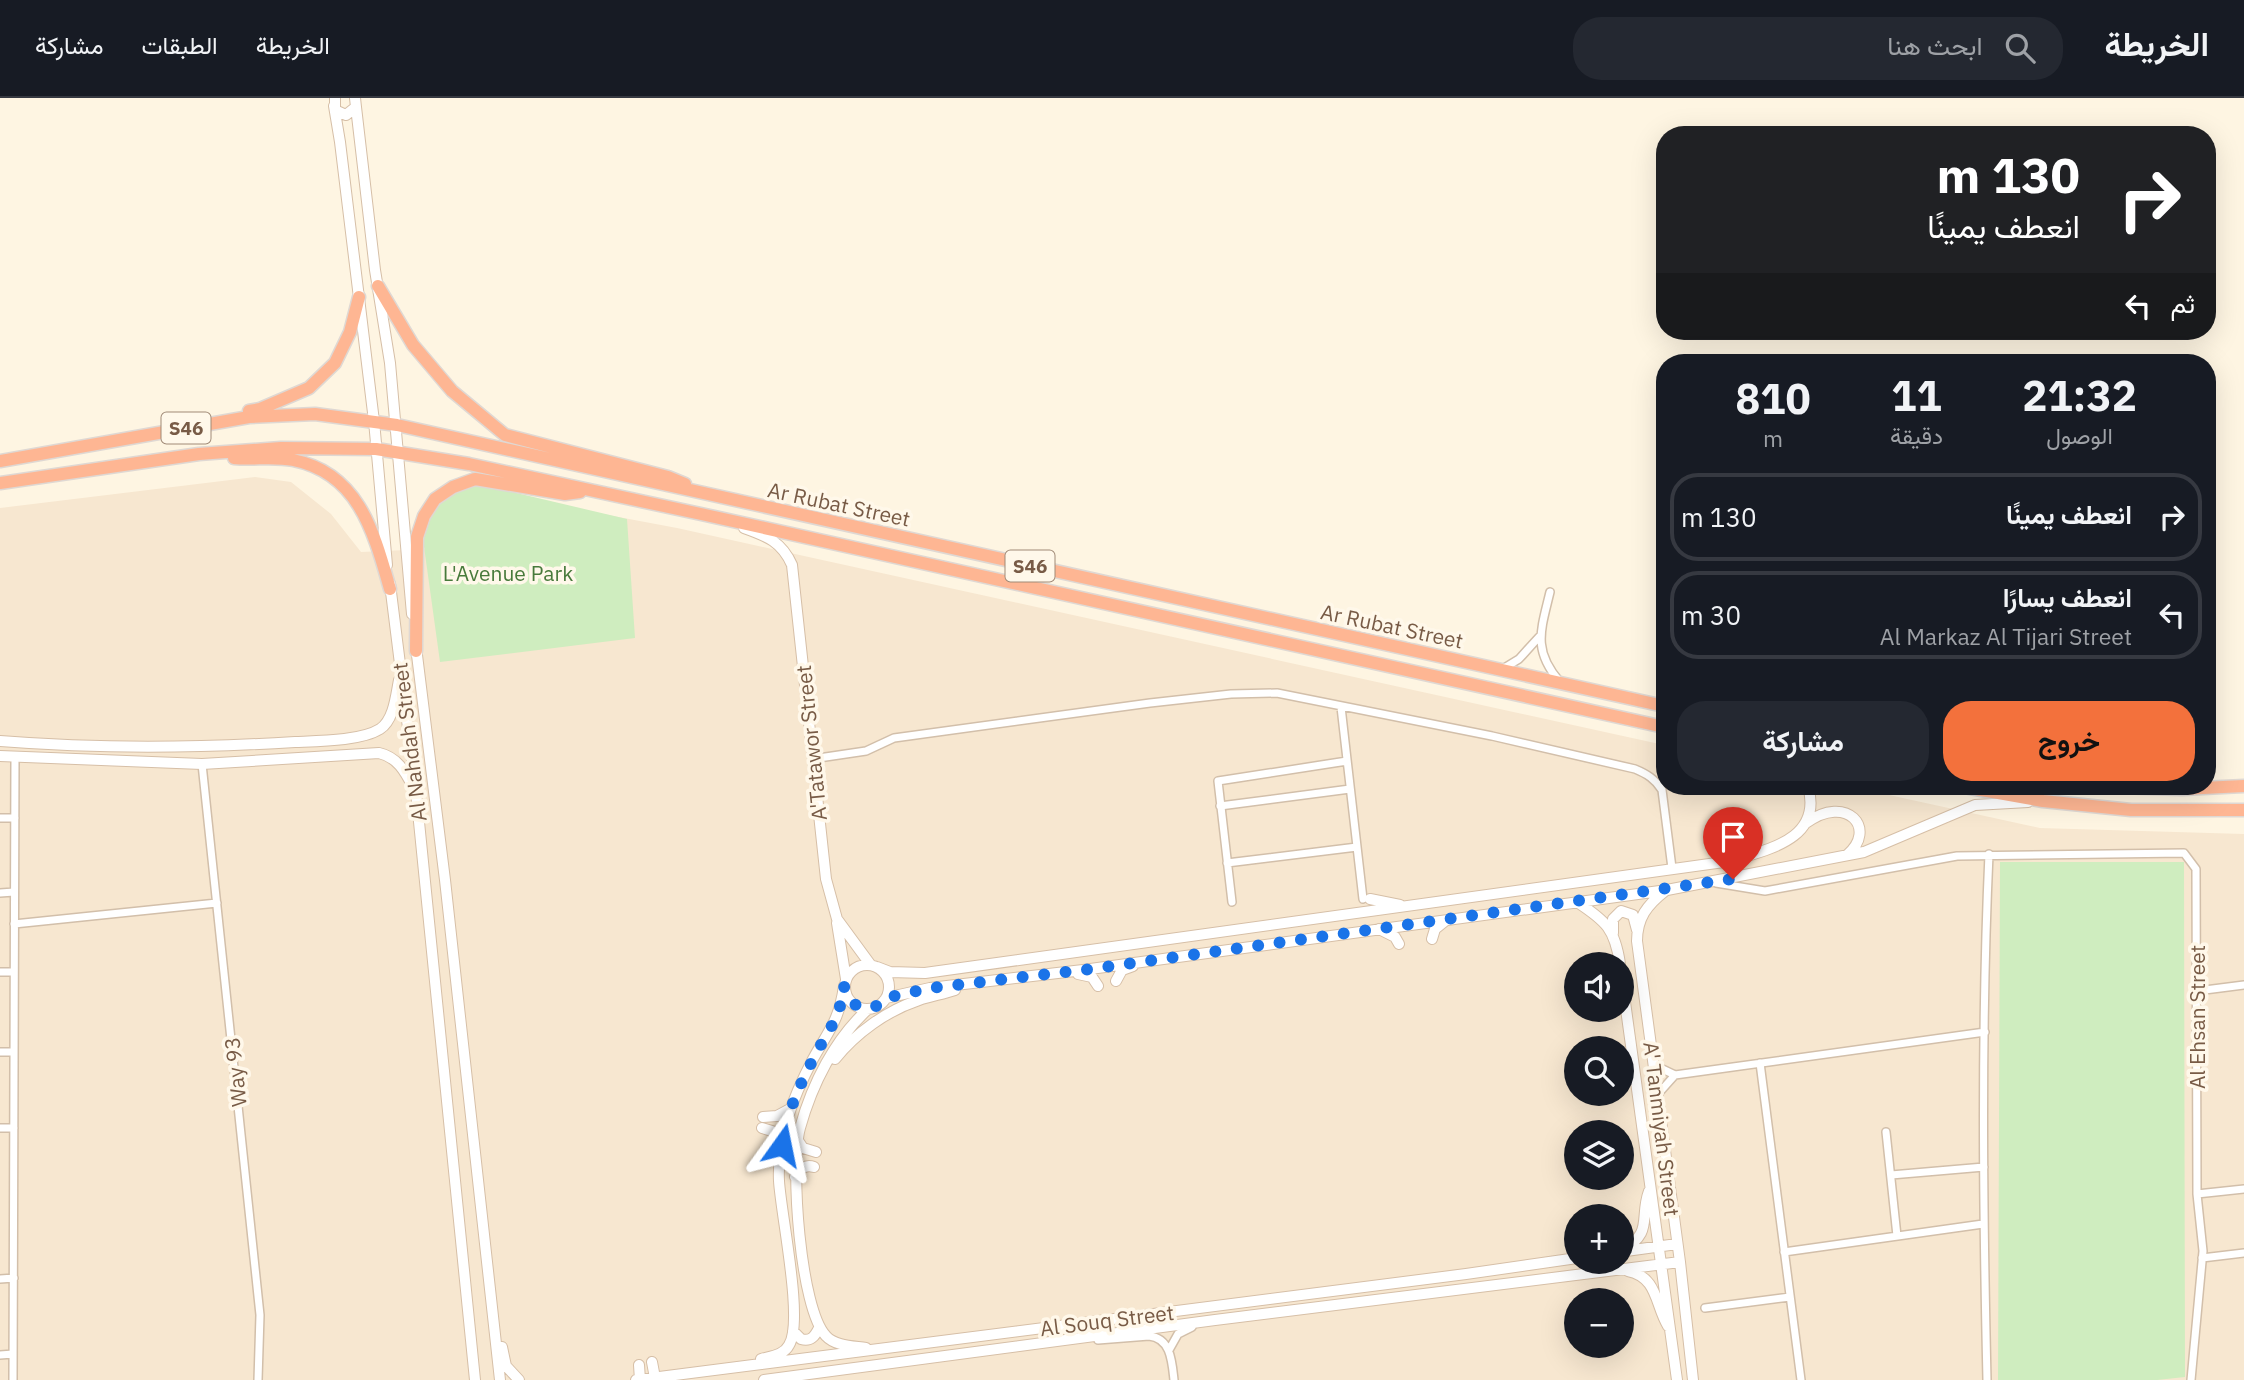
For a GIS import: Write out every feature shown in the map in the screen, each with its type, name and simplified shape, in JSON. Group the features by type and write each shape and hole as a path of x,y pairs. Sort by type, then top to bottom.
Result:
{"highway":[{"path":"378,286 413,345 452,391 505,435 668,477 708,494"},
{"path":"122,441 178,421 260,409 309,388 335,363 350,332 359,297"},
{"name":"Ar Rubat Street","path":"0,461 249,417 315,414 397,425 1656,704"},
{"name":"Ar Rubat Street","path":"0,483 199,454 281,448 376,449 469,464 701,514 1656,725"},
{"path":"199,454 237,459 292,460 327,472 358,501 374,535 390,589"},
{"path":"416,651 417,537 424,516 435,499 453,487 475,479 565,494 594,491"},
{"path":"2216,787 2244,786"},
{"path":"2009,795 2132,810 2240,811"}],"street":[{"path":"334,102 342,114 350,113 355,103"},
{"name":"Al Nahdah Street","path":"334,102 341,142 374,422 390,589 416,792 475,1380"},
{"name":"Al Nahdah Street","path":"355,103 397,425 407,574 445,880 500,1380"},
{"name":"A'Tatawor Street","path":"701,514 767,536 779,544 792,565 826,878 837,919 845,983"},
{"path":"1550,592 1540,637 1548,668 1560,683"},
{"path":"1501,670 1519,659 1540,637"},
{"path":"0,741 174,749 319,741 369,733 382,727 391,712 399,682 400,662"},
{"path":"812,759 866,751 894,737 1150,703 1231,694 1277,693 1492,736 1647,774 1656,781"},
{"path":"1341,706 1357,847 1366,899 1408,907"},
{"path":"369,733 378,735 381,741 379,749 371,752"},
{"path":"0,756 202,764 371,752 393,758 404,770 416,792"},
{"path":"13,1380 15,757"},
{"path":"1233,902 1217,784 1220,779 1347,761"},
{"name":"Way 93","path":"202,764 261,1330 258,1380"},
{"path":"1220,806 1350,789"},
{"path":"1663,795 1672,868"},
{"path":"1806,823 1812,800 1811,795"},
{"path":"886,998 930,988 1053,974 1667,890 1864,852 1975,805 2043,801"},
{"path":"738,1367 784,1352 790,1345 793,1331 793,1288 779,1180 782,1145 790,1109 835,1022 845,983 855,967 874,966 890,972 925,973 1101,943 1408,907 1731,861 1773,848 1793,838 1806,823 1819,813 1829,810 1840,810 1857,822 1860,831 1854,849 1847,855"},
{"path":"0,818 15,818"},
{"path":"1227,863 1357,847"},
{"name":"Al Ehsan Street","path":"1989,854 2184,853 2196,869 2197,1194 2202,1258 2191,1380"},
{"path":"1713,882 1765,891 1957,856 1989,854 1983,1224 1987,1380"},
{"path":"1637,934 1642,914 1648,904 1667,890"},
{"path":"0,893 15,892"},
{"path":"1576,902 1602,918 1614,935"},
{"path":"15,924 217,903"},
{"path":"1618,952 1613,919 1621,911 1628,912 1635,919 1637,934"},
{"name":"A'Tatawor Street","path":"837,919 874,966"},
{"path":"1432,939 1435,929 1446,920"},
{"path":"1378,929 1390,934 1399,944"},
{"name":"A' Tanmiyah Street","path":"1637,934 1693,1380"},
{"path":"1116,981 1122,970 1150,960"},
{"path":"874,966 887,977 889,991 882,1003 869,1009 846,1033 832,1054 805,1112 797,1139 795,1178 804,1267 819,1328 834,1342 875,1350"},
{"path":"0,972 14,972"},
{"path":"1053,974 1086,975 1096,980 1098,986"},
{"path":"845,983 845,994 854,1005 869,1009"},
{"path":"823,1073 848,1044 872,1024 908,1004 954,991 965,984"},
{"path":"2197,990 2244,985"},
{"name":"A' Tanmiyah Street","path":"1628,1022 1678,1380"},
{"path":"1654,1065 1675,1075 1985,1032"},
{"path":"0,1052 14,1052"},
{"path":"1760,1063 1801,1380"},
{"path":"1658,1094 1675,1075"},
{"path":"782,1145 763,1123 790,1109"},
{"path":"0,1128 14,1128"},
{"path":"1886,1132 1897,1236"},
{"path":"797,1139 803,1148 816,1152"},
{"path":"795,1178 806,1166 814,1167"},
{"path":"1891,1175 1984,1167"},
{"path":"1634,1243 1642,1235 1651,1187"},
{"path":"2197,1194 2244,1189"},
{"path":"1784,1252 1983,1224"},
{"path":"1634,1250 1677,1244"},
{"path":"2202,1258 2244,1254"},
{"name":"Al Souq Street","path":"638,1380 1564,1260"},
{"name":"Al Souq Street","path":"1634,1268 1680,1262"},
{"path":"1634,1273 1648,1281 1655,1292 1662,1316 1671,1330"},
{"name":"Al Souq Street","path":"764,1380 834,1376 1215,1320 1585,1274"},
{"path":"0,1279 14,1278"},
{"path":"1705,1308 1790,1297"},
{"path":"493,1317 499,1328 506,1366 519,1380"},
{"path":"1170,1350 1181,1331 1215,1320"},
{"path":"793,1331 801,1339 808,1339 815,1335 819,1328"},
{"path":"1073,1340 1154,1336 1161,1339 1170,1350 1174,1380"},
{"path":"0,1355 13,1354"},
{"path":"652,1362 654,1378"},
{"path":"638,1380 639,1365"}],"shaded area":[{"path":"255,477 291,482 331,514 361,552 429,549 485,492 677,528 1656,743 1656,795 1889,795 2040,828 2244,834 2244,1380 0,1380 0,508"}],"green space":[{"name":"L'Avenue Park","path":"478,484 627,519 635,638 440,662 421,525 443,494"},
{"path":"2000,862 2184,862 2185,1377 2157,1380 1998,1380"}],"route":[{"path":"782,1145 794,1098 824,1039 832,1029 841,1007 844,986 845,994 854,1005 869,1009 876,1007 886,998 930,988 1083,970 1733,879"}]}
